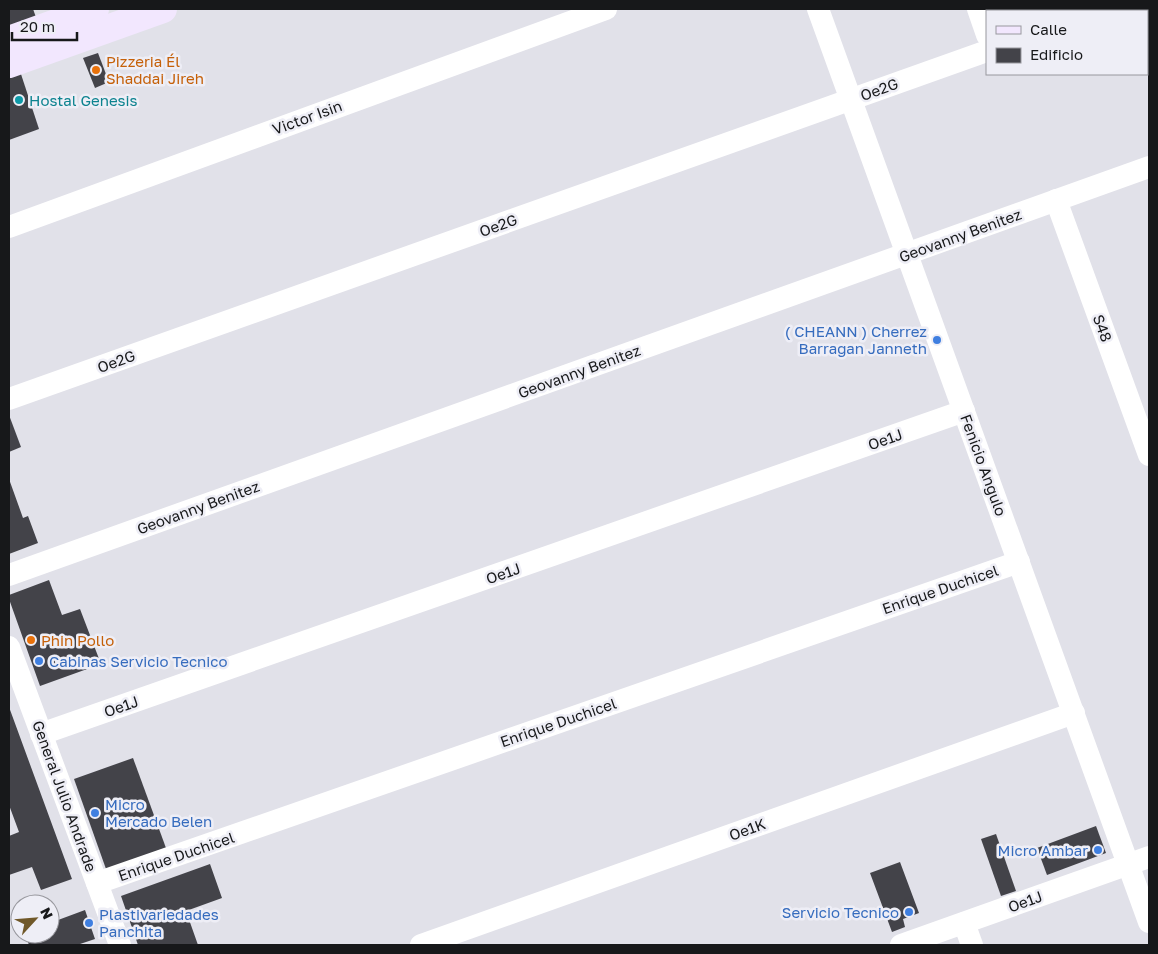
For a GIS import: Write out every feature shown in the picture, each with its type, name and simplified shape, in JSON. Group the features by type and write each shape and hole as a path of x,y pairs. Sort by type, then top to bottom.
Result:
{"street":[{"path":"9,40 95,9"},
{"path":"9,64 163,9"},
{"name":"Victor Isin","path":"9,227 606,9"},
{"name":"Fenicio Angulo","path":"818,9 1074,713 1139,861 1149,922"},
{"path":"978,9 986,32"},
{"name":"Oe2G","path":"9,399 986,51"},
{"name":"Geovanny Benitez","path":"9,575 1149,167"},
{"name":"S48","path":"1056,200 1149,455"},
{"name":"Oe1J","path":"41,734 964,412"},
{"name":"Enrique Duchicel","path":"97,883 1019,562"},
{"name":"General Julio Andrade","path":"9,648 120,945"},
{"name":"Oe1K","path":"421,945 1074,713"},
{"name":"Oe1J","path":"901,945 1139,861"},
{"path":"964,923 972,945"}],"building":[{"path":"9,9 33,9 37,20 9,30"},
{"name":"Pizzeria Él Shaddai Jireh","path":"98,53 109,82 95,88 83,58"},
{"name":"Hostal Genesis","path":"19,68 39,129 9,140 9,71"},
{"path":"9,415 21,447 9,452"},
{"path":"9,479 23,518 28,516 38,543 9,554"},
{"path":"49,580 62,615 80,609 101,664 40,686 9,595"},
{"path":"9,707 72,879 41,890 32,867 9,875 9,836 19,832 9,805"},
{"path":"133,758 166,848 106,869 74,779"},
{"path":"1096,826 1106,853 1047,875 1037,848"},
{"path":"996,834 1016,891 1001,896 981,839"},
{"path":"900,862 919,913 903,919 905,927 892,932 870,873"},
{"path":"210,864 222,898 186,911 198,945 138,945 121,896"},
{"path":"85,910 95,939 77,945 29,945 60,944 60,919"}],"place":[{"name":"Pizzeria Él Shaddai Jireh","path":"96,70"},
{"name":"Hostal Genesis","path":"19,100"},
{"name":"( CHEANN ) Cherrez Barragan Janneth","path":"937,340"},
{"name":"Phin Pollo","path":"31,640"},
{"name":"Cabinas Servicio Tecnico","path":"39,661"},
{"name":"Micro Mercado Belen","path":"95,813"},
{"name":"Micro Ambar","path":"1098,850"},
{"name":"Servicio Tecnico","path":"909,912"},
{"name":"Plastivariedades Panchita","path":"89,923"}]}
